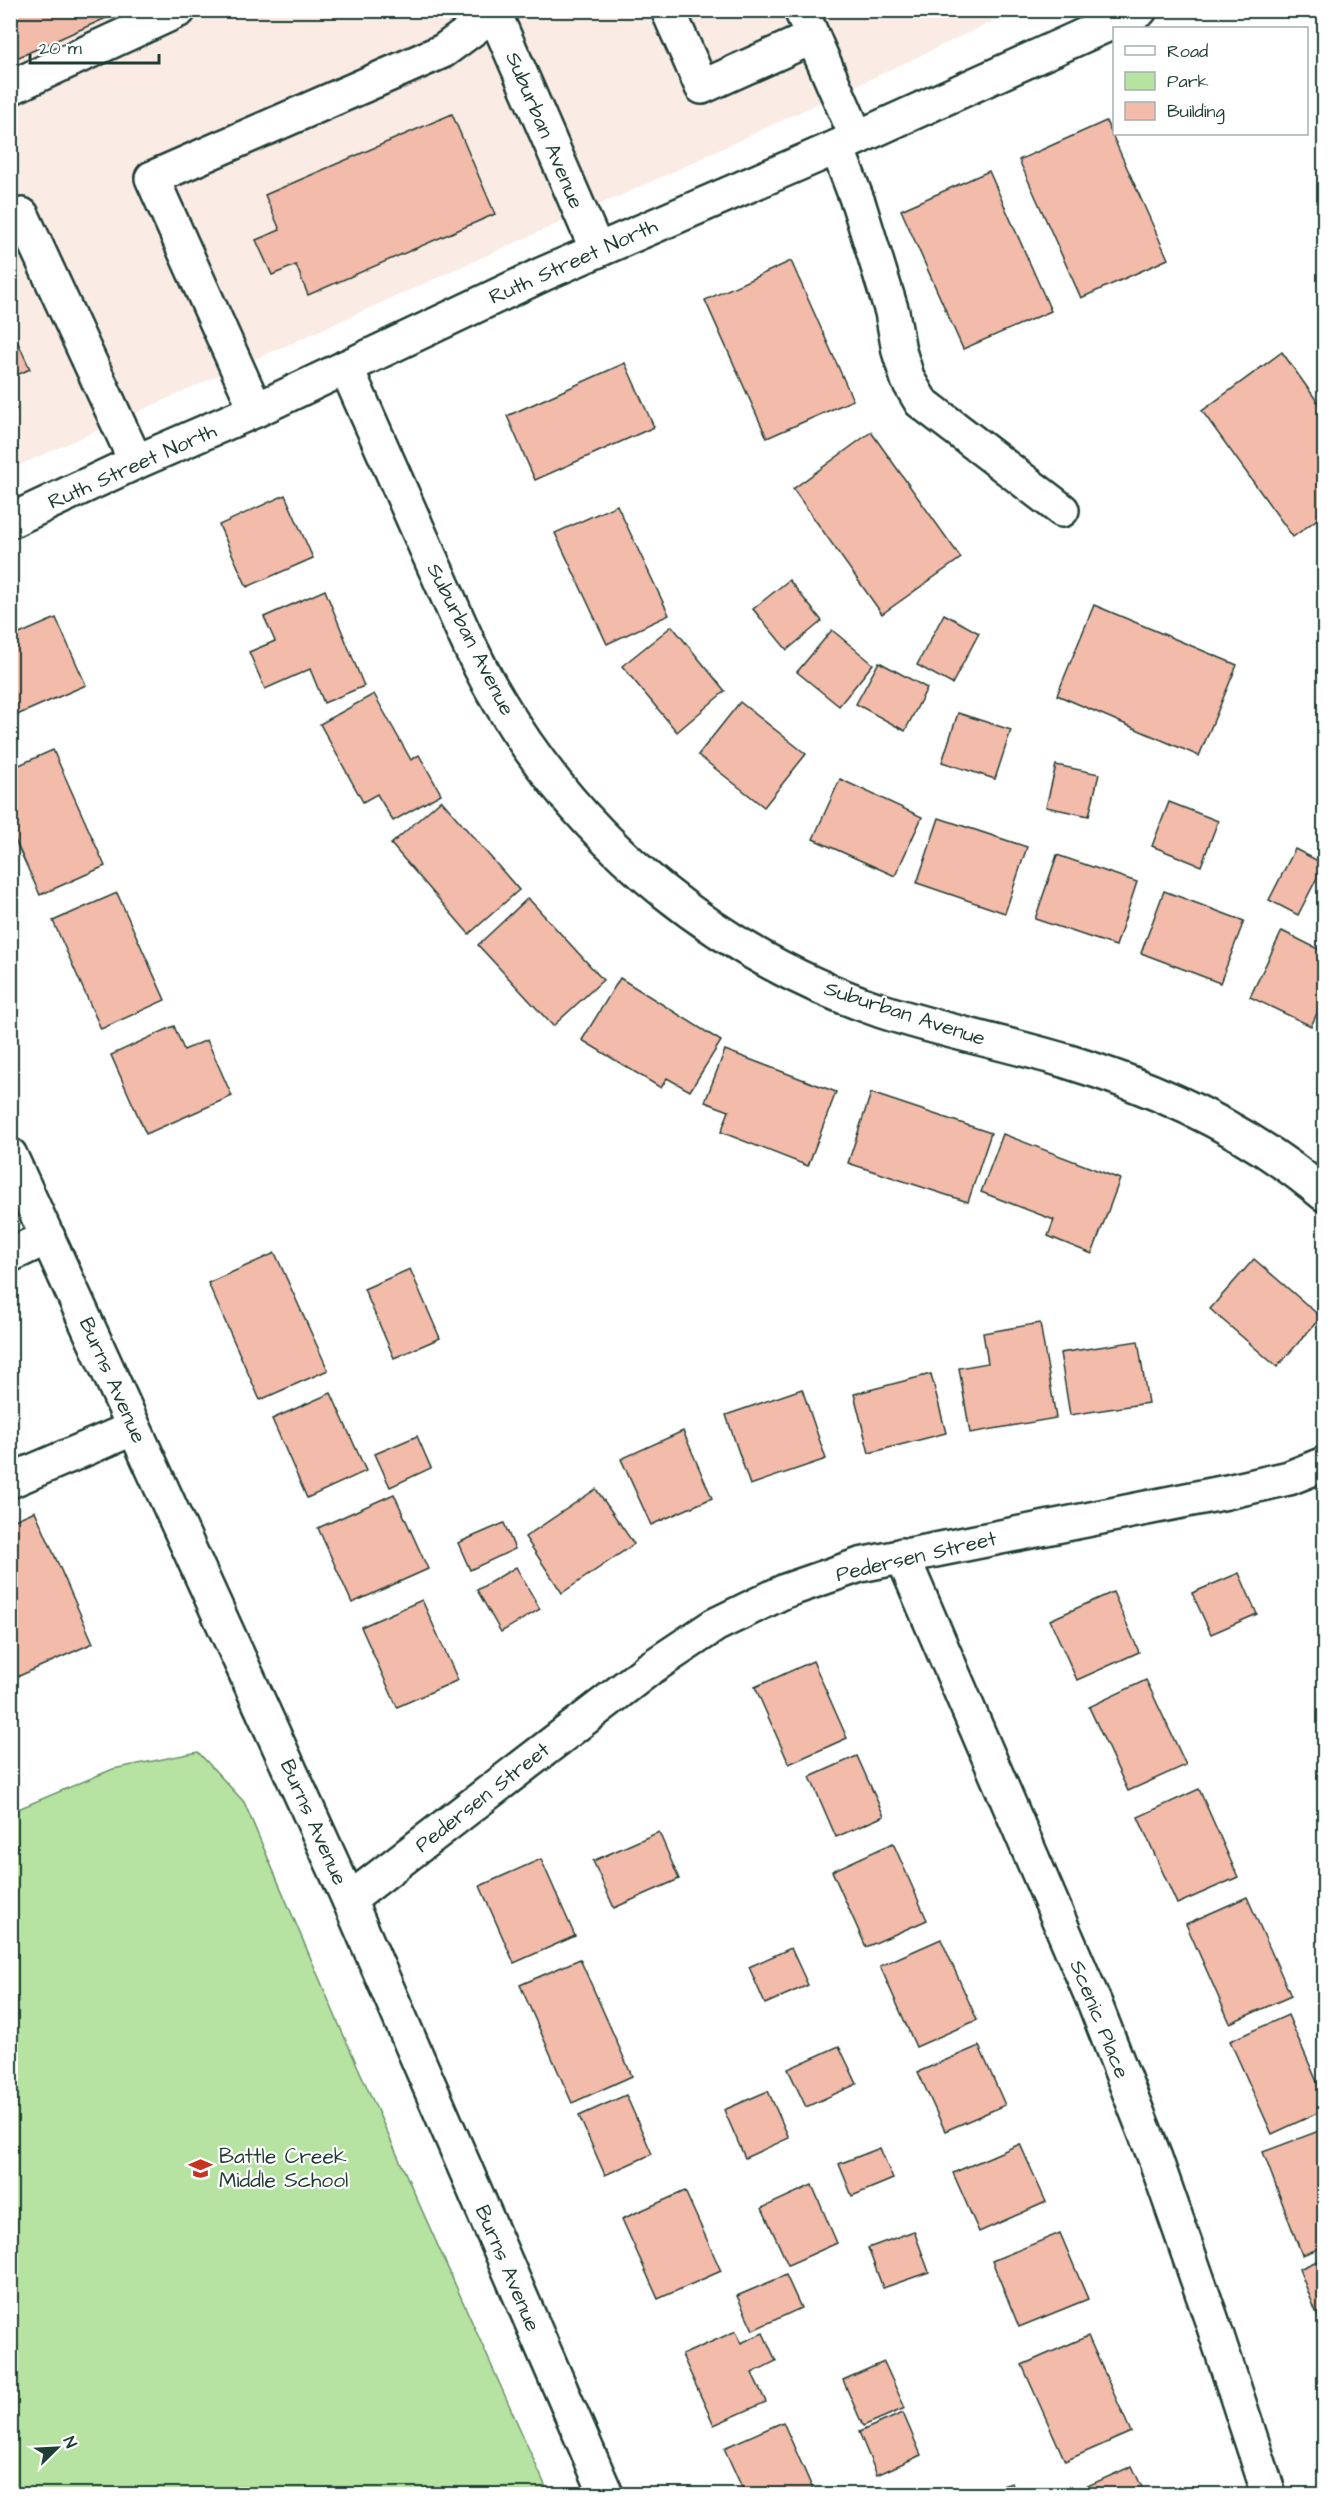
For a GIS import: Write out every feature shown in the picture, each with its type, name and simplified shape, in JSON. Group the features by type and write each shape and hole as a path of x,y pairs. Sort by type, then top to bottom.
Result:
{"street":[{"path":"10,88 179,10"},
{"path":"668,10 702,87 807,24 847,142 859,205 892,312 899,351 908,380 921,402 1062,510"},
{"name":"Ruth Street North","path":"10,521 136,462 256,410 597,250 847,142 1140,10"},
{"path":"256,410 152,178 443,51 495,12"},
{"name":"Suburban Avenue","path":"495,12 597,250"},
{"path":"22,215 136,462"},
{"name":"Suburban Avenue","path":"346,367 463,630 498,701 551,779 604,838 662,892 726,938 810,983 883,1011 1068,1061 1157,1092 1241,1135 1307,1179 1324,1194"},
{"name":"Burns Avenue","path":"10,1155 349,1900 606,2494"},
{"path":"10,1255 48,1237"},
{"path":"10,1481 134,1428"},
{"name":"Pedersen Street","path":"349,1900 649,1669 715,1625 785,1590 860,1565 902,1555 1227,1492 1289,1478 1324,1464"},
{"name":"Scenic Place","path":"902,1555 1095,2004 1155,2158 1269,2494"}],"shaded area":[{"path":"10,11 1015,11 657,179 11,469"}],"green space":[{"name":"Battle Creek Middle School","path":"198,1752 244,1802 340,2027 549,2494 11,2494 11,1812 113,1769"}],"building":[{"path":"10,10 124,10 10,61"},
{"path":"452,114 495,214 308,295 296,265 272,275 256,240 280,230 265,195"},
{"path":"1106,121 1168,259 1081,298 1019,160"},
{"path":"989,171 1051,311 963,349 901,210"},
{"path":"791,261 853,400 767,438 705,300"},
{"path":"10,325 30,369 10,378"},
{"path":"1282,352 1324,411 1324,514 1293,537 1202,411"},
{"path":"625,363 654,427 535,480 507,416"},
{"path":"10,397 16,409 10,411"},
{"path":"871,432 961,558 882,614 793,489"},
{"path":"285,495 313,558 247,587 219,525"},
{"path":"617,505 669,615 607,644 555,533"},
{"path":"789,580 822,621 787,650 753,609"},
{"path":"325,590 364,686 324,703 310,669 265,689 249,652 275,641 264,617"},
{"path":"1094,605 1237,665 1199,756 1057,695"},
{"path":"944,614 979,633 952,684 917,665"},
{"path":"56,618 86,685 10,718 10,638"},
{"path":"672,626 725,691 677,732 622,666"},
{"path":"832,630 873,664 839,706 797,672"},
{"path":"879,662 927,688 905,731 856,704"},
{"path":"374,694 411,760 419,755 441,794 393,821 377,794 363,802 320,724"},
{"path":"740,702 806,754 764,807 698,755"},
{"path":"958,713 1011,730 995,779 942,762"},
{"path":"53,750 105,866 40,895 10,829 10,769"},
{"path":"1056,765 1099,774 1089,816 1046,807"},
{"path":"840,779 922,817 895,876 813,839"},
{"path":"441,800 519,890 469,934 391,844"},
{"path":"1169,802 1218,821 1201,866 1152,846"},
{"path":"939,818 1027,847 1005,913 917,883"},
{"path":"1295,849 1324,864 1298,915 1269,900"},
{"path":"1057,855 1137,882 1116,946 1035,919"},
{"path":"1164,891 1244,921 1220,983 1141,953"},
{"path":"117,893 165,1000 101,1029 53,921"},
{"path":"528,898 603,980 553,1026 478,945"},
{"path":"1282,931 1324,952 1324,999 1311,1026 1250,997"},
{"path":"620,978 721,1041 690,1091 667,1078 661,1088 582,1040"},
{"path":"174,1026 184,1050 207,1040 232,1096 146,1134 111,1055"},
{"path":"725,1050 836,1092 808,1166 721,1132 729,1111 705,1102"},
{"path":"871,1093 991,1133 968,1202 848,1163"},
{"path":"1003,1134 1120,1179 1092,1254 1048,1236 1054,1220 981,1192"},
{"path":"275,1253 328,1370 260,1400 208,1283"},
{"path":"1254,1259 1321,1317 1277,1367 1210,1309"},
{"path":"410,1269 440,1338 394,1358 364,1289"},
{"path":"1040,1323 1056,1418 970,1433 959,1368 988,1363 983,1333"},
{"path":"1138,1341 1148,1403 1070,1415 1060,1353"},
{"path":"931,1374 946,1433 869,1453 854,1394"},
{"path":"802,1389 826,1459 750,1485 726,1415"},
{"path":"331,1393 366,1471 307,1498 272,1419"},
{"path":"683,1431 712,1498 651,1525 621,1459"},
{"path":"417,1436 431,1468 390,1487 375,1454"},
{"path":"596,1489 634,1544 562,1593 525,1537"},
{"path":"394,1494 428,1569 352,1603 318,1528"},
{"path":"35,1511 93,1643 10,1680 10,1522"},
{"path":"504,1523 515,1549 470,1570 458,1543"},
{"path":"516,1567 540,1609 501,1632 477,1590"},
{"path":"1239,1573 1257,1614 1211,1634 1192,1593"},
{"path":"1113,1592 1139,1652 1077,1680 1050,1620"},
{"path":"422,1600 458,1680 397,1707 361,1627"},
{"path":"813,1661 847,1738 789,1764 755,1687"},
{"path":"1146,1680 1186,1765 1128,1791 1089,1707"},
{"path":"857,1756 884,1816 836,1837 810,1777"},
{"path":"1199,1789 1238,1877 1177,1904 1138,1817"},
{"path":"659,1832 679,1879 614,1908 593,1861"},
{"path":"893,1843 927,1920 866,1947 832,1871"},
{"path":"541,1859 575,1936 514,1963 480,1886"},
{"path":"1247,1897 1291,1996 1230,2023 1186,1924"},
{"path":"941,1939 977,2020 916,2047 880,1966"},
{"path":"791,1948 808,1985 765,2004 749,1967"},
{"path":"580,1959 632,2076 572,2103 520,1985"},
{"path":"1288,2015 1324,2098 1324,2110 1272,2134 1230,2041"},
{"path":"839,2046 857,2084 806,2107 788,2069"},
{"path":"979,2046 1005,2105 945,2131 918,2072"},
{"path":"768,2091 789,2138 745,2158 724,2110"},
{"path":"626,2095 652,2154 605,2175 579,2116"},
{"path":"1324,2129 1324,2247 1302,2255 1263,2152"},
{"path":"1020,2144 1046,2202 979,2232 953,2173"},
{"path":"880,2148 893,2179 852,2196 839,2164"},
{"path":"812,2185 837,2243 788,2265 762,2208"},
{"path":"685,2191 721,2271 658,2299 622,2219"},
{"path":"914,2231 929,2272 883,2288 868,2248"},
{"path":"1060,2233 1088,2299 1019,2327 992,2261"},
{"path":"1324,2258 1324,2332 1299,2269"},
{"path":"786,2275 801,2308 753,2330 737,2296"},
{"path":"736,2331 741,2343 763,2333 776,2361 752,2373 766,2402 714,2425 682,2355"},
{"path":"1088,2336 1131,2432 1065,2461 1022,2365"},
{"path":"884,2362 905,2408 863,2426 843,2380"},
{"path":"903,2413 921,2455 877,2475 859,2432"},
{"path":"783,2422 815,2494 745,2494 724,2448"},
{"path":"1132,2466 1145,2494 1075,2494 1074,2492"},
{"path":"1012,2483 1016,2494 977,2494"}],"place":[{"name":"Battle Creek Middle School","path":"201,2168"}]}
